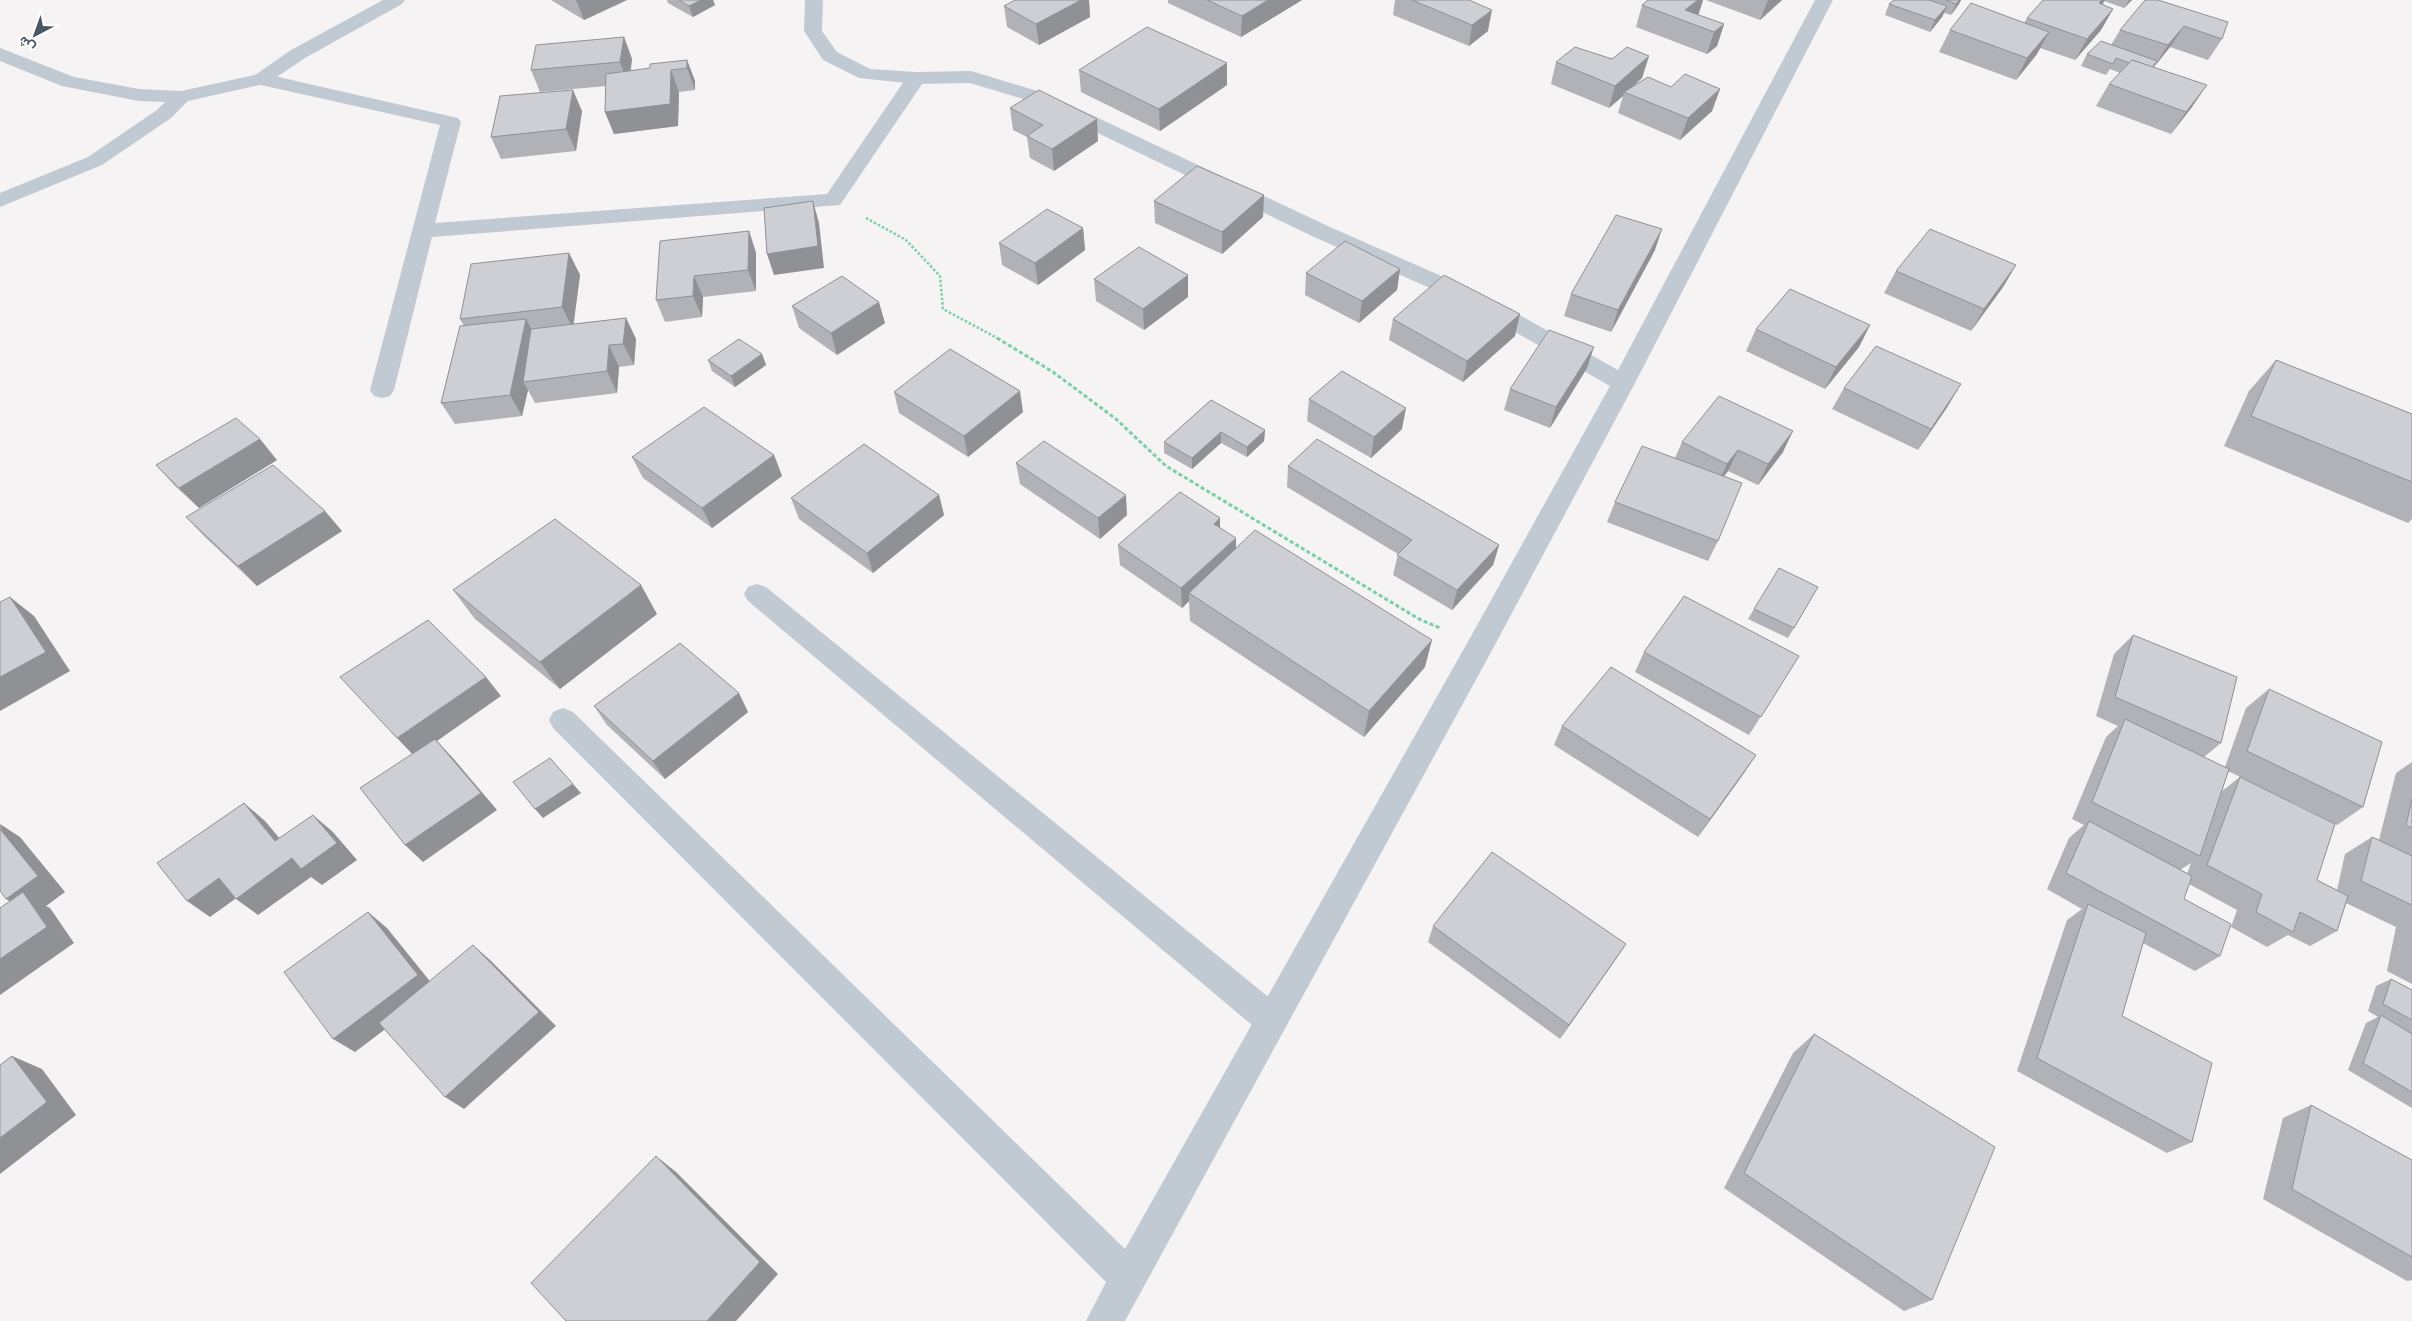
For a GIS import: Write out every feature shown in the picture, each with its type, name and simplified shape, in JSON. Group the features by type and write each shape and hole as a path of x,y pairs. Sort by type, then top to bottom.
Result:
{"street":[{"path":"0,54 69,82 139,95 181,97 261,79 298,54 396,0"},
{"path":"814,0 813,31 830,56 866,74 916,78 971,78 1040,98 1322,232 1472,298 1623,383"},
{"path":"1105,1321 1480,646 1623,383 1824,0"},
{"path":"423,231 833,200 916,78"},
{"path":"261,79 451,122 382,390"},
{"path":"0,201 95,161 164,114 181,97"},
{"path":"757,594 1271,1020"},
{"path":"564,720 1128,1278"}],"path":[{"path":"833,200 906,240 940,276 943,309 997,338 1053,372 1116,419 1166,466 1419,618 1480,646"}],"building":[{"path":"679,0 701,0 689,6"},
{"path":"1015,0 1081,0 1036,24 1004,6"},
{"path":"1207,0 1268,0 1242,16"},
{"path":"1412,0 1469,0 1492,10 1472,25"},
{"path":"1648,0 1698,0 1685,10 1724,24 1714,32 1642,5"},
{"path":"1894,0 1929,0 1947,6 1935,20 1889,4"},
{"path":"1946,0 1959,0 1956,4"},
{"path":"2043,0 2102,0 2099,3 2113,9 2087,39 2027,18"},
{"path":"2145,0 2158,0 2228,22 2222,39 2184,26 2168,45 2120,30"},
{"path":"1971,3 2049,32 2027,58 1950,30"},
{"path":"1147,27 1227,63 1159,109 1079,70"},
{"path":"624,37 620,62 531,70 536,45"},
{"path":"2101,41 2157,61 2152,67 2132,60 2130,63 2116,58 2113,64 2087,54"},
{"path":"1575,47 1612,59 1627,47 1649,56 1615,86 1556,62"},
{"path":"687,60 687,68 671,70 670,104 605,112 606,74 650,68 650,64"},
{"path":"2132,60 2207,85 2186,112 2109,84"},
{"path":"1685,74 1720,89 1688,118 1624,92 1648,77 1671,87"},
{"path":"573,90 566,129 491,137 500,96"},
{"path":"1039,90 1097,119 1052,149 1027,136 1043,125 1010,108"},
{"path":"1197,166 1264,195 1222,232 1154,201"},
{"path":"813,201 818,246 767,254 764,208"},
{"path":"1047,209 1083,228 1035,263 999,243"},
{"path":"1616,215 1662,229 1618,310 1571,294"},
{"path":"1930,229 2016,265 1984,309 1896,271"},
{"path":"749,231 748,270 694,276 693,296 656,300 660,241"},
{"path":"1345,241 1400,269 1362,301 1306,273"},
{"path":"1139,247 1188,275 1143,309 1094,279"},
{"path":"569,253 562,307 460,319 471,264"},
{"path":"1444,275 1520,314 1467,361 1393,319"},
{"path":"842,276 879,302 831,333 792,306"},
{"path":"1790,289 1870,325 1836,367 1756,329"},
{"path":"626,318 623,344 609,345 607,371 523,382 531,329"},
{"path":"526,319 510,395 441,403 460,326"},
{"path":"1549,330 1594,347 1556,407 1510,389"},
{"path":"739,339 762,354 731,376 708,360"},
{"path":"1876,346 1961,384 1931,429 1844,388"},
{"path":"950,349 1020,391 964,436 894,392"},
{"path":"2276,360 2412,414 2412,482 2251,416"},
{"path":"1342,371 1406,408 1374,437 1309,399"},
{"path":"1719,396 1793,431 1768,464 1738,450 1727,464 1682,442"},
{"path":"1211,400 1265,430 1247,447 1221,432 1192,458 1164,442"},
{"path":"704,407 774,455 702,508 632,457"},
{"path":"236,418 260,439 179,488 156,465"},
{"path":"1317,439 1499,545 1457,590 1397,555 1412,540 1288,466"},
{"path":"1044,441 1126,495 1098,518 1016,463"},
{"path":"864,444 939,495 867,553 791,498"},
{"path":"1642,446 1742,483 1718,541 1615,502"},
{"path":"273,465 325,511 238,566 186,517"},
{"path":"1180,492 1220,518 1214,524 1236,538 1181,588 1118,545"},
{"path":"555,519 641,585 540,662 453,590"},
{"path":"1255,530 1432,640 1369,711 1189,593"},
{"path":"1779,568 1818,587 1794,628 1754,609"},
{"path":"1684,596 1799,656 1761,717 1644,652"},
{"path":"10,597 46,652 0,677 0,602"},
{"path":"428,620 486,677 397,738 340,677"},
{"path":"2133,635 2237,677 2221,743 2115,697"},
{"path":"680,643 739,693 653,761 594,706"},
{"path":"1611,667 1756,755 1710,819 1562,726"},
{"path":"2269,689 2382,742 2363,807 2247,751"},
{"path":"2125,719 2229,769 2200,856 2092,802"},
{"path":"435,739 481,793 405,845 360,788"},
{"path":"550,758 573,784 535,809 513,782"},
{"path":"2240,777 2335,824 2317,880 2348,896 2337,931 2300,912 2293,932 2256,912 2262,894 2207,865"},
{"path":"2412,799 2412,828 2406,825"},
{"path":"244,803 275,841 313,815 337,843 301,869 292,858 236,899 219,878 187,901 157,863"},
{"path":"2089,821 2192,876 2184,899 2231,924 2220,956 2066,873"},
{"path":"0,829 38,876 6,899 0,891"},
{"path":"2372,837 2412,856 2412,905 2361,881"},
{"path":"1492,852 1626,944 1569,1025 1433,926"},
{"path":"23,892 47,927 0,959 0,908"},
{"path":"2088,904 2146,933 2122,1016 2212,1063 2192,1142 2037,1058"},
{"path":"368,912 418,975 333,1039 284,972"},
{"path":"473,945 539,1012 445,1097 379,1023"},
{"path":"2391,979 2412,990 2412,1020 2383,1004"},
{"path":"2381,1015 2412,1034 2412,1092 2363,1063"},
{"path":"1814,1034 1995,1147 1932,1300 1744,1173"},
{"path":"12,1056 47,1102 0,1138 0,1065"},
{"path":"2311,1105 2412,1160 2412,1257 2292,1189"},
{"path":"656,1156 760,1262 707,1321 566,1321 531,1283"}]}
